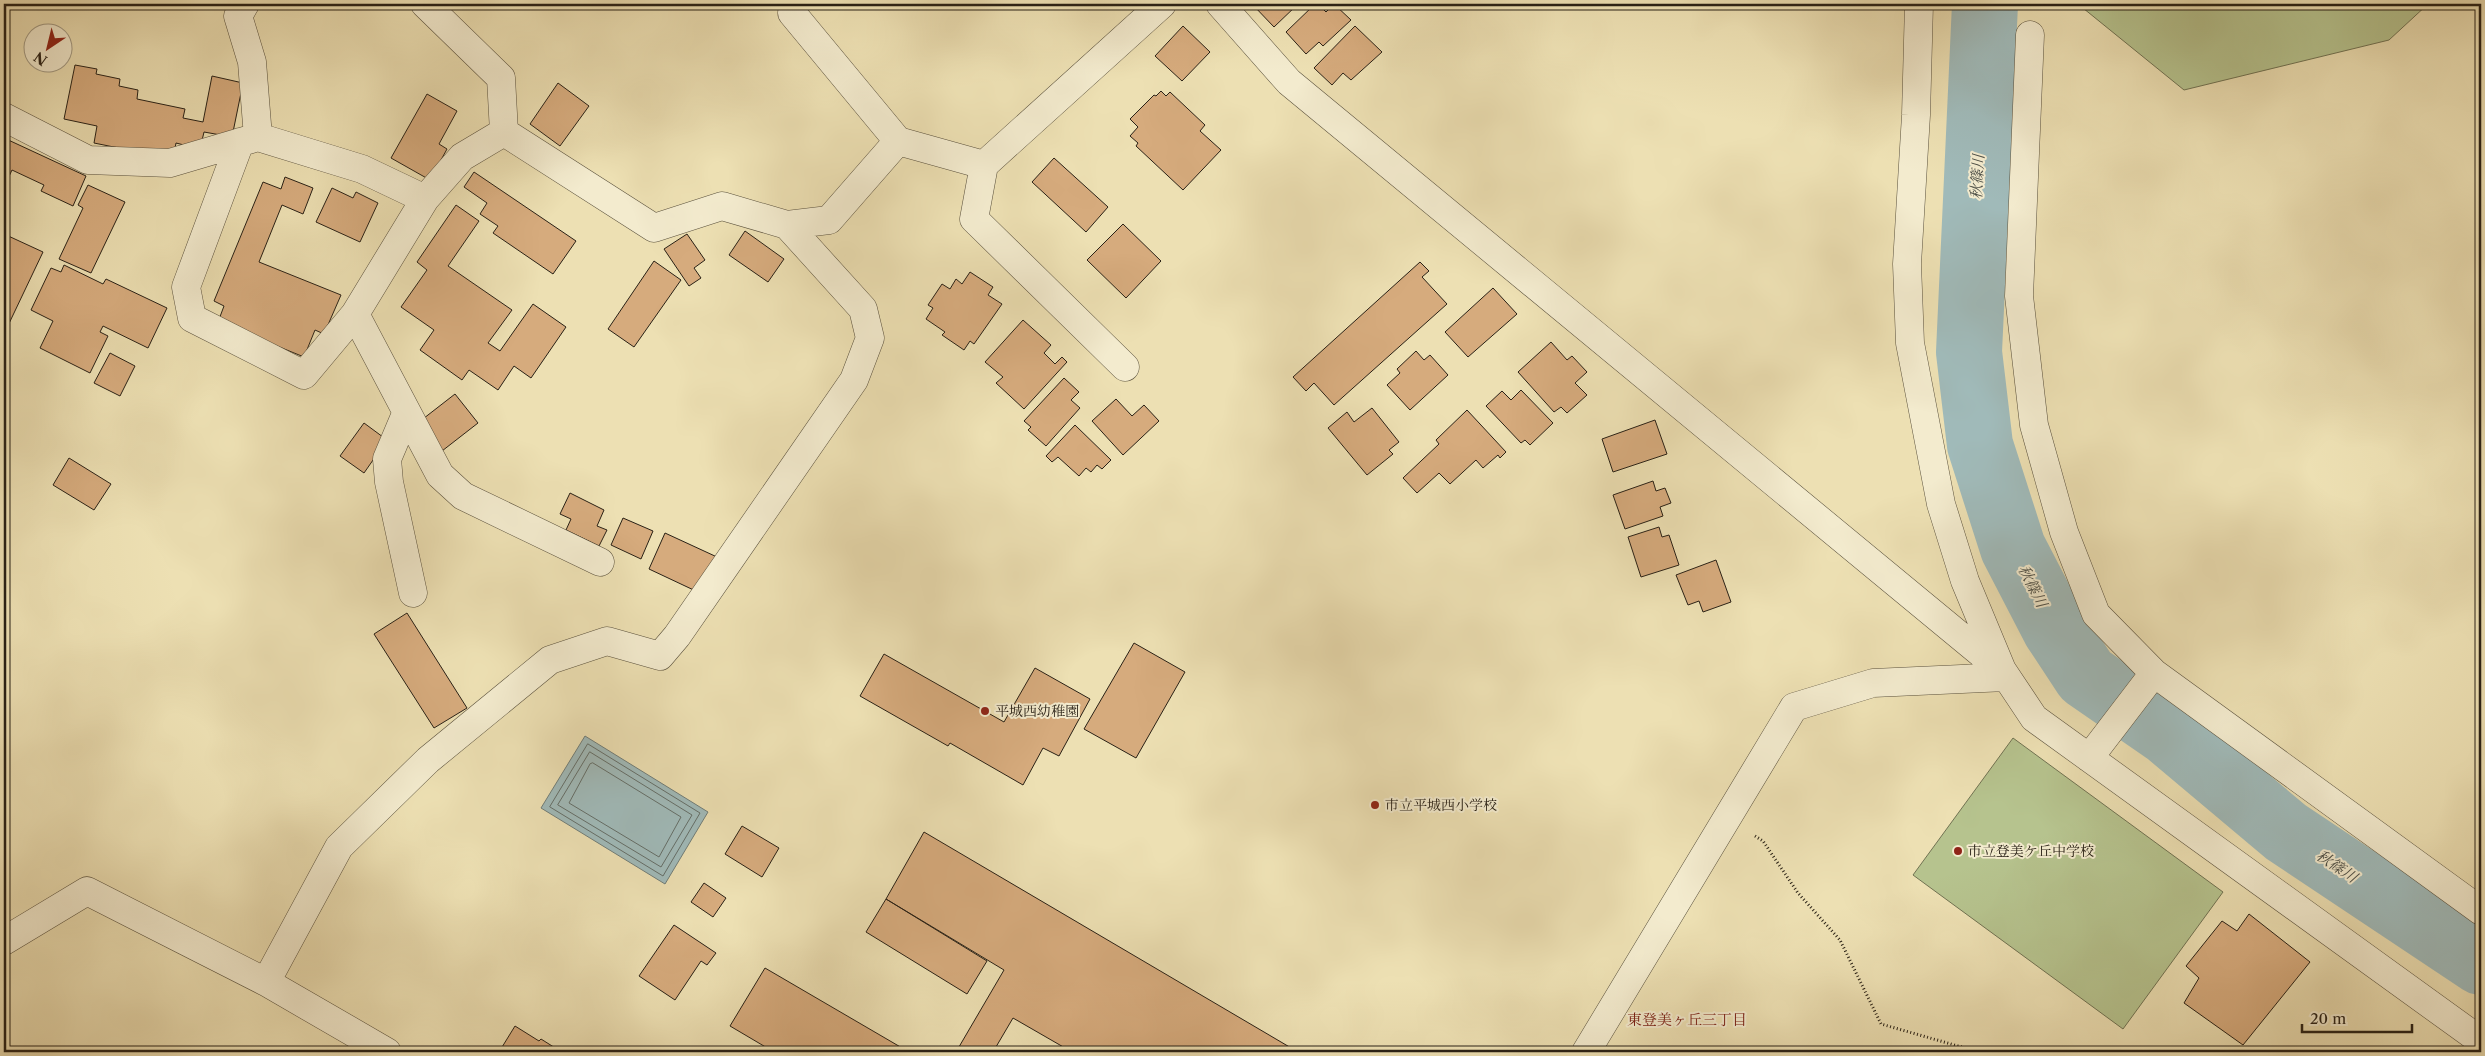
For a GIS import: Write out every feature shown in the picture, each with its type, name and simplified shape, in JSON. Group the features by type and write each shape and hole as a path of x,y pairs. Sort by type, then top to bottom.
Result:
{"street":[{"path":"245,4 238,16 252,62 249,139 186,287 192,318 304,375 355,314 425,200 462,157 504,132"},
{"path":"425,4 500,78 504,132"},
{"path":"793,4 792,13 898,141 984,165"},
{"path":"1125,367 974,219 984,165 1162,4"},
{"path":"1220,4 1289,82 2004,674"},
{"path":"1919,4 1916,115 1907,264 1910,343 1941,504 1965,582 2004,674 2034,718 2481,1041"},
{"path":"2030,35 2019,296 2034,425 2064,532 2096,614 2154,673 2481,911"},
{"path":"4,118 88,160 170,163 249,139 362,169 425,200"},
{"path":"504,132 654,228 722,206 788,225 829,220 898,141"},
{"path":"266,982 339,847 428,760 550,660 607,641 660,656 676,636 854,380 870,338 863,309 788,225"},
{"path":"355,314 406,414 440,475 464,496 600,562"},
{"path":"406,414 387,459 389,482 413,592"},
{"path":"2090,758 2154,673"},
{"path":"1586,1052 1794,707 1873,683 2004,674"},
{"path":"4,941 87,891 266,982 387,1052"}],"path":[{"path":"1728,817 1763,841 1798,893 1840,940 1881,1024 1979,1052"}],"green space":[{"path":"2078,4 2428,4 2389,40 2184,90"},
{"path":"2013,738 2223,892 2123,1029 1913,875"}],"water":[{"path":"585,736 708,812 665,884 541,808"}],"building":[{"path":"1252,4 1298,4 1274,27"},
{"path":"1315,4 1318,4 1326,12 1334,4 1351,20 1323,46 1319,42 1306,54 1286,32"},
{"path":"1183,26 1210,52 1182,81 1155,56"},
{"path":"1355,26 1382,52 1351,80 1343,73 1332,85 1314,68"},
{"path":"75,65 97,69 96,74 120,79 119,86 138,90 137,99 185,109 183,118 203,122 212,76 243,83 232,137 204,132 200,149 176,143 173,159 94,143 97,126 64,119"},
{"path":"558,83 589,106 560,146 530,124"},
{"path":"1161,91 1166,96 1170,92 1205,125 1200,131 1221,150 1183,190 1136,146 1138,143 1130,136 1138,127 1130,119 1154,95 1156,96"},
{"path":"427,94 457,111 439,144 447,149 430,180 391,158"},
{"path":"4,138 86,176 73,206 41,191 44,185 12,170 4,187"},
{"path":"1054,158 1108,207 1086,232 1032,182"},
{"path":"474,172 576,241 553,274 493,233 498,226 480,214 487,203 464,187"},
{"path":"285,177 313,188 303,214 282,205 259,262 341,295 324,334 315,330 304,357 218,322 224,306 214,301 263,182 281,189"},
{"path":"88,185 125,202 91,273 59,259 83,208 78,205"},
{"path":"332,188 353,198 356,192 378,203 360,242 316,222"},
{"path":"456,205 479,221 448,266 512,310 488,343 500,351 533,304 566,327 531,378 514,366 498,390 469,370 462,380 420,350 434,330 401,307 427,270 417,262"},
{"path":"1123,224 1161,261 1126,298 1087,260"},
{"path":"745,231 784,259 768,282 729,255"},
{"path":"4,234 43,252 4,334"},
{"path":"687,234 705,260 694,268 701,278 689,286 664,249"},
{"path":"654,261 681,280 634,347 608,329"},
{"path":"1420,262 1429,271 1422,277 1447,304 1334,405 1314,383 1306,391 1293,377"},
{"path":"64,265 103,284 106,279 167,308 148,348 103,326 100,332 108,336 90,373 40,348 53,321 31,310 51,268 61,272"},
{"path":"970,272 993,287 988,295 1002,304 974,344 970,341 964,350 942,335 945,332 926,319 933,308 928,305 942,284 950,289 956,279 962,284"},
{"path":"1493,288 1517,314 1468,357 1445,332"},
{"path":"1023,320 1051,345 1044,353 1055,364 1062,357 1067,362 1024,409 996,383 1003,377 985,362"},
{"path":"1551,342 1567,360 1572,356 1587,372 1575,383 1587,395 1567,413 1561,407 1554,412 1518,372"},
{"path":"1416,351 1424,360 1430,355 1448,375 1410,410 1387,385 1400,373 1397,369"},
{"path":"110,353 135,366 120,396 94,383"},
{"path":"1064,378 1079,392 1071,400 1080,408 1046,446 1028,430 1031,427 1024,421"},
{"path":"1521,390 1553,423 1530,445 1525,440 1521,443 1486,406 1502,391 1511,400"},
{"path":"455,394 478,423 442,451 419,422"},
{"path":"1116,399 1132,416 1144,405 1159,421 1123,455 1092,421"},
{"path":"1372,408 1399,442 1389,450 1393,454 1367,475 1328,428 1347,412 1354,422"},
{"path":"1467,410 1506,452 1500,458 1498,455 1483,468 1476,460 1450,484 1439,473 1417,493 1403,478 1439,444 1436,440"},
{"path":"1655,420 1667,454 1613,472 1602,439"},
{"path":"364,423 387,440 364,473 340,456"},
{"path":"1075,425 1111,460 1102,469 1097,465 1091,472 1086,468 1079,476 1058,457 1052,462 1046,456"},
{"path":"69,458 111,484 94,510 53,485"},
{"path":"1653,481 1656,491 1665,488 1671,503 1660,507 1663,516 1625,529 1613,495"},
{"path":"570,493 604,510 597,526 607,530 599,546 566,530 571,519 560,514"},
{"path":"623,518 653,531 641,559 611,545"},
{"path":"1659,527 1662,537 1669,535 1679,565 1641,577 1628,537"},
{"path":"665,533 717,557 700,593 649,569"},
{"path":"1716,560 1731,602 1703,612 1699,601 1688,605 1676,575"},
{"path":"407,613 467,708 434,728 374,634"},
{"path":"1134,643 1185,672 1136,758 1084,729"},
{"path":"884,654 1004,722 1035,668 1090,699 1059,756 1043,748 1023,785 950,743 948,746 860,696"},
{"path":"742,826 779,848 762,877 725,854"},
{"path":"924,832 1298,1052 1072,1052 1013,1018 993,1052 956,1052 1004,970 886,899"},
{"path":"704,883 726,898 713,917 691,902"},
{"path":"886,899 987,961 967,994 866,932"},
{"path":"2249,914 2310,962 2243,1045 2184,1003 2199,978 2186,966 2222,921 2237,931"},
{"path":"674,925 716,953 707,965 701,961 675,1000 639,976"},
{"path":"765,968 909,1052 774,1052 730,1026"},
{"path":"515,1026 539,1041 541,1039 560,1051 499,1052"}],"waterway":[{"name":"秋篠川","path":"1985,4 1969,352 1980,445 2013,548 2055,629 2086,676 2167,732 2286,832 2481,962"}],"place":[{"name":"平城西幼稚園","path":"985,711"},
{"name":"市立平城西小学校","path":"1375,805"},
{"name":"市立登美ケ丘中学校","path":"1958,851"}],"district":[{"name":"東登美ヶ丘三丁目","path":"1687,1019"}]}
